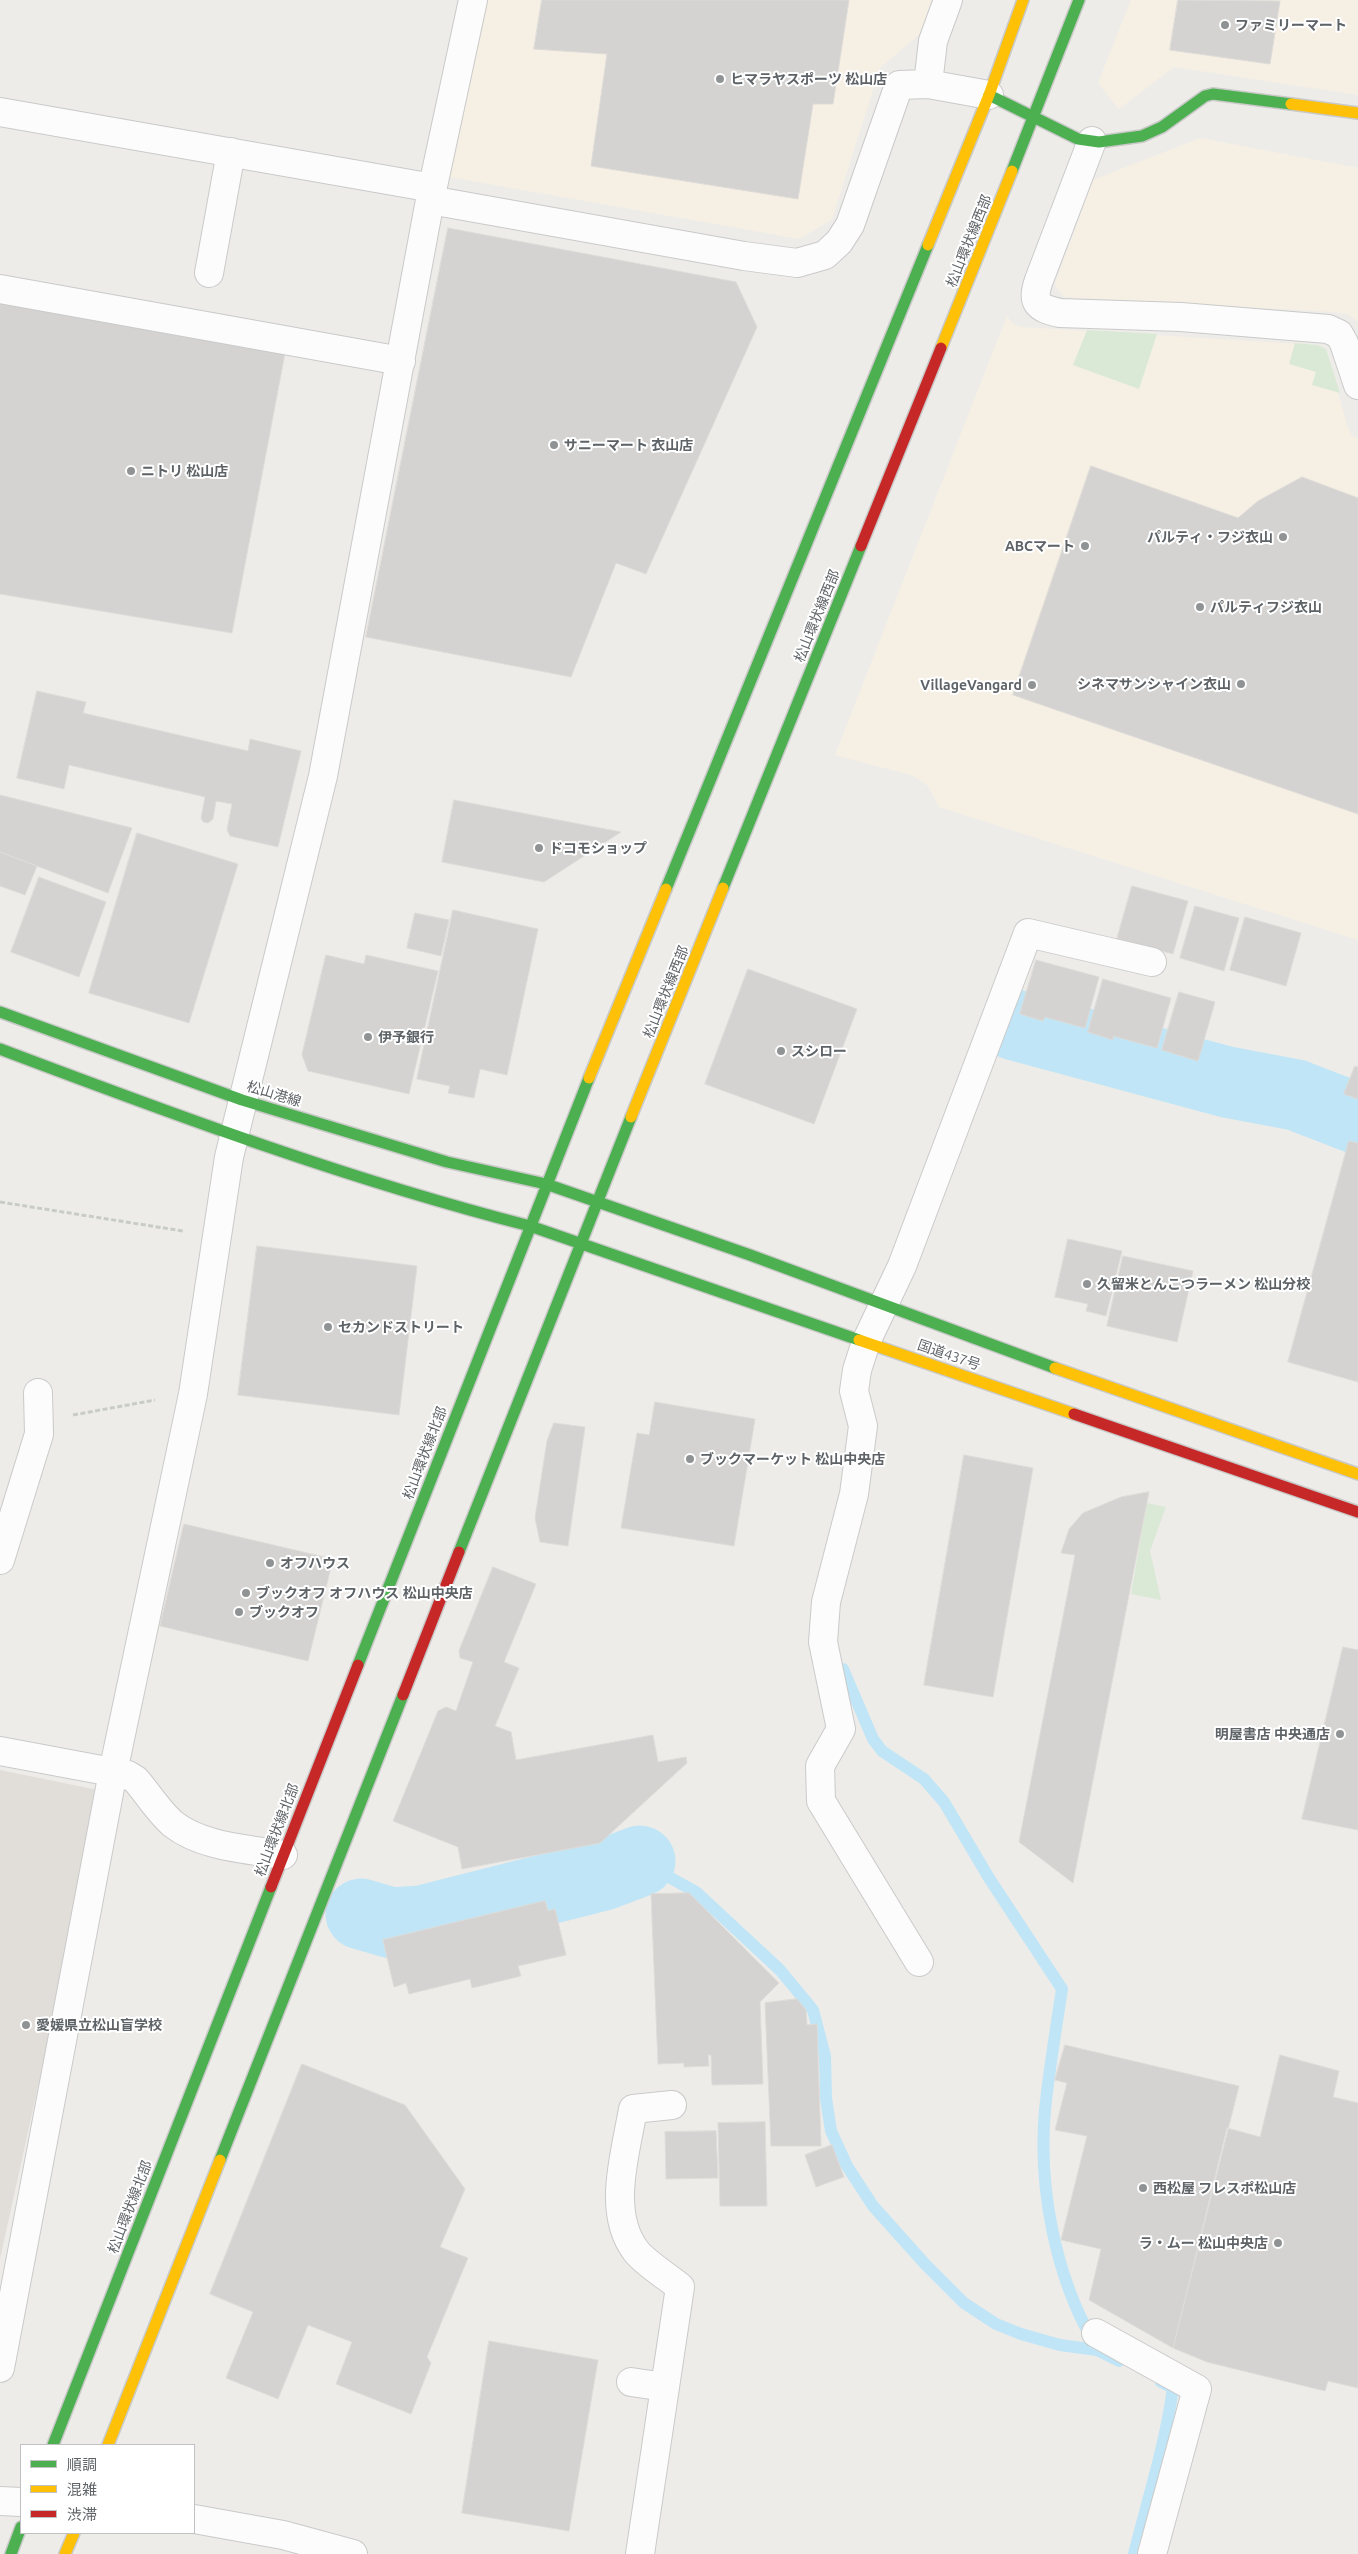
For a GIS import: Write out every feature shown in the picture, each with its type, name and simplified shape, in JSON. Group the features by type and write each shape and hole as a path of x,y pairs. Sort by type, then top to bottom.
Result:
{"main road":[{"path":"0,1050 234,1137 448,1206 530,1226 989,94 1023,0"},
{"name":"松山環状線西部","path":"581,1242 1034,117 1079,0"},
{"path":"989,94 1078,139 1092,141 1142,136 1162,127 1205,96 1213,94 1358,113"},
{"name":"松山港線","path":"0,1012 242,1100 447,1162 546,1184"},
{"name":"国道437号","path":"546,1184 885,1304 1102,1387 1358,1474"},
{"name":"国道437号","path":"530,1226 581,1242 1358,1512"},
{"name":"松山環状線北部","path":"53,2444 530,1226"},
{"path":"108,2444 581,1242"},
{"path":"11,2554 20,2530"},
{"path":"65,2554 74,2534"}],"street":[{"path":"0,2368 113,1772 193,1394 218,1237 228,1157 323,776 432,194 473,0"},
{"path":"928,84 933,40 948,0"},
{"path":"0,112 231,152 432,194 787,263 806,261 825,254 850,226 899,85 928,84 989,94"},
{"path":"1092,141 1036,286 1034,293 1036,303 1045,310 1060,314 1181,317 1328,329 1339,334 1344,343 1358,385"},
{"path":"210,273 231,152"},
{"path":"0,289 401,361"},
{"path":"919,1962 821,1801 820,1766 841,1729 823,1642 826,1602 854,1494 863,1426 854,1391 857,1370 866,1342 902,1266 1028,934 1152,962"},
{"path":"0,1560 39,1434 38,1404"},
{"path":"0,1751 128,1775 136,1780 172,1823 191,1835 218,1843 283,1855"},
{"path":"640,2554 680,2287 636,2251 622,2223 620,2189 633,2109 672,2105"},
{"path":"1096,2333 1197,2389 1152,2554"},
{"path":"631,2382 665,2388"},
{"path":"0,2501 20,2502"},
{"path":"195,2520 284,2535 346,2553"}],"path":[{"path":"0,1202 218,1237"},
{"path":"38,1404 67,1416 193,1394"}],"shaded area":[{"path":"485,0 931,0 921,33 880,68 832,219 800,239 449,177"},
{"path":"1131,0 1358,0 1358,95 1174,67 1119,109 1098,83"},
{"path":"1200,138 1358,168 1358,322 1347,314 1334,312 1064,297 1055,284 1093,180"},
{"name":"パルティフジ衣山","path":"1007,316 1012,323 1020,327 1317,345 1326,349 1347,425 1352,436 1358,438 1358,940 939,807 928,786 914,776 835,755"},
{"name":"愛媛県立松山盲学校","path":"0,1770 103,1791 0,2259"}],"green space":[{"path":"1087,330 1157,334 1139,389 1073,365"},
{"path":"1295,343 1317,345 1326,349 1340,393 1312,385 1316,372 1289,364"},
{"path":"1147,1503 1166,1507 1150,1551 1161,1600 1131,1594"}],"water":[{"path":"1299,1087 1358,1110 1358,1127 1347,1125 1292,1101"}],"building":[{"name":"ヒマラヤスポーツ 松山店","path":"542,0 849,0 833,104 813,104 798,199 591,166 607,54 534,49"},
{"name":"ファミリーマート","path":"1178,0 1280,1 1270,64 1170,50"},
{"name":"サニーマート 衣山店","path":"448,228 736,282 757,327 646,574 616,563 571,677 366,637"},
{"name":"ニトリ 松山店","path":"0,299 286,348 232,633 0,594"},
{"name":"パルティフジ衣山","path":"1091,466 1238,518 1258,501 1302,477 1358,498 1358,814 1013,695"},
{"path":"37,691 86,702 83,713 248,751 250,739 301,751 278,847 230,836 227,830 232,804 216,801 213,819 208,823 203,822 201,818 205,797 69,765 64,789 17,778"},
{"path":"0,795 132,828 108,893 0,852"},
{"path":"454,800 621,832 544,882 442,862"},
{"path":"137,833 238,864 189,1023 89,993"},
{"path":"0,852 37,866 25,895 0,886"},
{"path":"39,877 106,902 79,977 11,952"},
{"path":"1132,886 1188,901 1173,954 1117,939"},
{"path":"1195,906 1239,918 1224,971 1180,958"},
{"path":"453,910 538,929 507,1075 480,1069 474,1098 448,1093 450,1086 417,1079"},
{"path":"415,913 449,920 441,956 407,948"},
{"path":"1245,917 1301,933 1286,986 1230,970"},
{"path":"326,955 364,964 366,955 438,971 409,1094 308,1071 302,1055"},
{"path":"1036,960 1099,977 1085,1028 1045,1017 1043,1021 1020,1014"},
{"path":"748,969 857,1009 814,1124 705,1084"},
{"path":"1103,979 1171,998 1157,1048 1113,1036 1113,1040 1088,1032"},
{"path":"1179,992 1215,1002 1198,1061 1162,1050"},
{"path":"1355,1066 1358,1067 1358,1099 1344,1094"},
{"path":"1349,1141 1358,1143 1358,1382 1288,1362"},
{"path":"1068,1239 1122,1251 1106,1316 1086,1311 1088,1304 1055,1297"},
{"path":"257,1246 417,1266 399,1415 238,1395"},
{"path":"1123,1256 1193,1271 1177,1342 1107,1326"},
{"name":"ブックマーケット 松山中央店","path":"655,1402 755,1419 734,1546 621,1528 637,1433 649,1435"},
{"path":"554,1423 585,1427 568,1546 540,1542 535,1518 547,1441"},
{"path":"964,1455 1033,1468 993,1697 924,1685"},
{"path":"1149,1492 1073,1883 1019,1842 1075,1555 1061,1553 1069,1529 1083,1513 1121,1497"},
{"name":"ブックオフ オフハウス 松山中央店","path":"184,1524 333,1559 308,1661 160,1626"},
{"path":"493,1567 536,1584 504,1662 519,1668 495,1726 511,1732 516,1760 653,1735 658,1762 686,1757 687,1763 600,1843 462,1869 458,1847 393,1821 438,1711 446,1707 456,1711 473,1662 460,1658 459,1651"},
{"name":"明屋書店 中央通店","path":"1343,1647 1358,1650 1358,1830 1302,1819"},
{"path":"689,1893 779,1983 760,2002 763,2084 712,2085 711,2055 708,2055 709,2066 684,2067 684,2063 658,2064 651,1894"},
{"path":"545,1901 548,1911 555,1909 566,1955 518,1966 521,1976 472,1988 470,1979 409,1994 406,1983 394,1987 383,1940"},
{"path":"797,1999 806,2010 807,2025 817,2024 821,2146 771,2146 765,2003"},
{"name":"西松屋 フレスポ松山店","path":"1065,2045 1239,2086 1173,2348 1089,2300 1101,2249 1061,2240 1087,2136 1055,2130 1067,2083 1055,2080"},
{"name":"ラ・ムー 松山中央店","path":"1280,2055 1339,2071 1333,2097 1358,2103 1358,2388 1328,2381 1325,2391 1207,2362 1173,2348 1227,2128 1260,2137"},
{"path":"302,2064 405,2105 465,2189 440,2247 468,2258 427,2357 431,2363 411,2414 336,2384 352,2342 308,2325 278,2399 226,2378 253,2312 210,2294"},
{"path":"765,2122 767,2206 720,2206 718,2123"},
{"path":"716,2131 718,2178 666,2179 665,2132"},
{"path":"832,2145 844,2177 816,2187 805,2155"},
{"path":"489,2341 598,2360 569,2531 462,2513"}],"waterway":[{"path":"1015,1025 1227,1082 1296,1095 1358,1119"},
{"path":"843,1669 873,1739 882,1751 924,1779 944,1802 989,1878 1062,1989 1045,2110 1043,2139 1044,2169 1047,2199 1059,2259 1068,2288 1093,2341"},
{"path":"640,1861 696,1892 780,1970 813,2010 825,2056 826,2098 831,2131 847,2166 873,2206 925,2264 964,2303 996,2324 1021,2334 1060,2345 1097,2350 1119,2361"},
{"path":"361,1914 392,1923 422,1921 603,1875 640,1861"},
{"path":"1134,2554 1170,2409 1173,2388 1161,2382"}],"traffic: fast":[{"path":"1012,171 1079,0"},
{"path":"989,95 1078,139 1099,142 1142,136 1162,127 1205,96 1213,94 1291,104"},
{"path":"666,889 928,245"},
{"path":"723,888 861,546"},
{"path":"0,1012 242,1100 447,1162 546,1184"},
{"path":"0,1049 263,1145 395,1188 530,1226"},
{"path":"358,1665 589,1078"},
{"path":"459,1552 631,1117"},
{"path":"546,1184 750,1255 1055,1368"},
{"path":"530,1226 859,1340"},
{"path":"220,2160 403,1695"},
{"path":"53,2444 271,1887"},
{"path":"11,2554 20,2530"}],"traffic: slow":[{"path":"928,245 989,95 1023,0"},
{"path":"1291,104 1358,113"},
{"path":"941,348 1012,171"},
{"path":"631,1117 723,888"},
{"path":"589,1078 666,889"},
{"path":"859,1340 1074,1414"},
{"path":"1055,1368 1358,1474"},
{"path":"108,2444 220,2160"},
{"path":"65,2554 74,2534"}],"traffic: jam":[{"path":"861,546 941,348"},
{"path":"1074,1414 1358,1512"},
{"path":"403,1695 459,1552"},
{"path":"271,1887 358,1665"}],"place":[{"name":"ファミリーマート","path":"1225,25"},
{"name":"ヒマラヤスポーツ 松山店","path":"720,79"},
{"name":"サニーマート 衣山店","path":"554,445"},
{"name":"ニトリ 松山店","path":"131,471"},
{"name":"パルティ・フジ衣山","path":"1283,537"},
{"name":"ABCマート","path":"1085,546"},
{"name":"パルティフジ衣山","path":"1200,607"},
{"name":"シネマサンシャイン衣山","path":"1241,684"},
{"name":"VillageVangard","path":"1032,685"},
{"name":"ドコモショップ","path":"539,848"},
{"name":"伊予銀行","path":"368,1037"},
{"name":"スシロー","path":"781,1051"},
{"name":"久留米とんこつラーメン 松山分校","path":"1087,1284"},
{"name":"セカンドストリート","path":"328,1327"},
{"name":"ブックマーケット 松山中央店","path":"690,1459"},
{"name":"オフハウス","path":"270,1563"},
{"name":"ブックオフ オフハウス 松山中央店","path":"246,1593"},
{"name":"ブックオフ","path":"239,1612"},
{"name":"明屋書店 中央通店","path":"1340,1734"},
{"name":"愛媛県立松山盲学校","path":"26,2025"},
{"name":"西松屋 フレスポ松山店","path":"1143,2188"},
{"name":"ラ・ムー 松山中央店","path":"1278,2243"}]}
